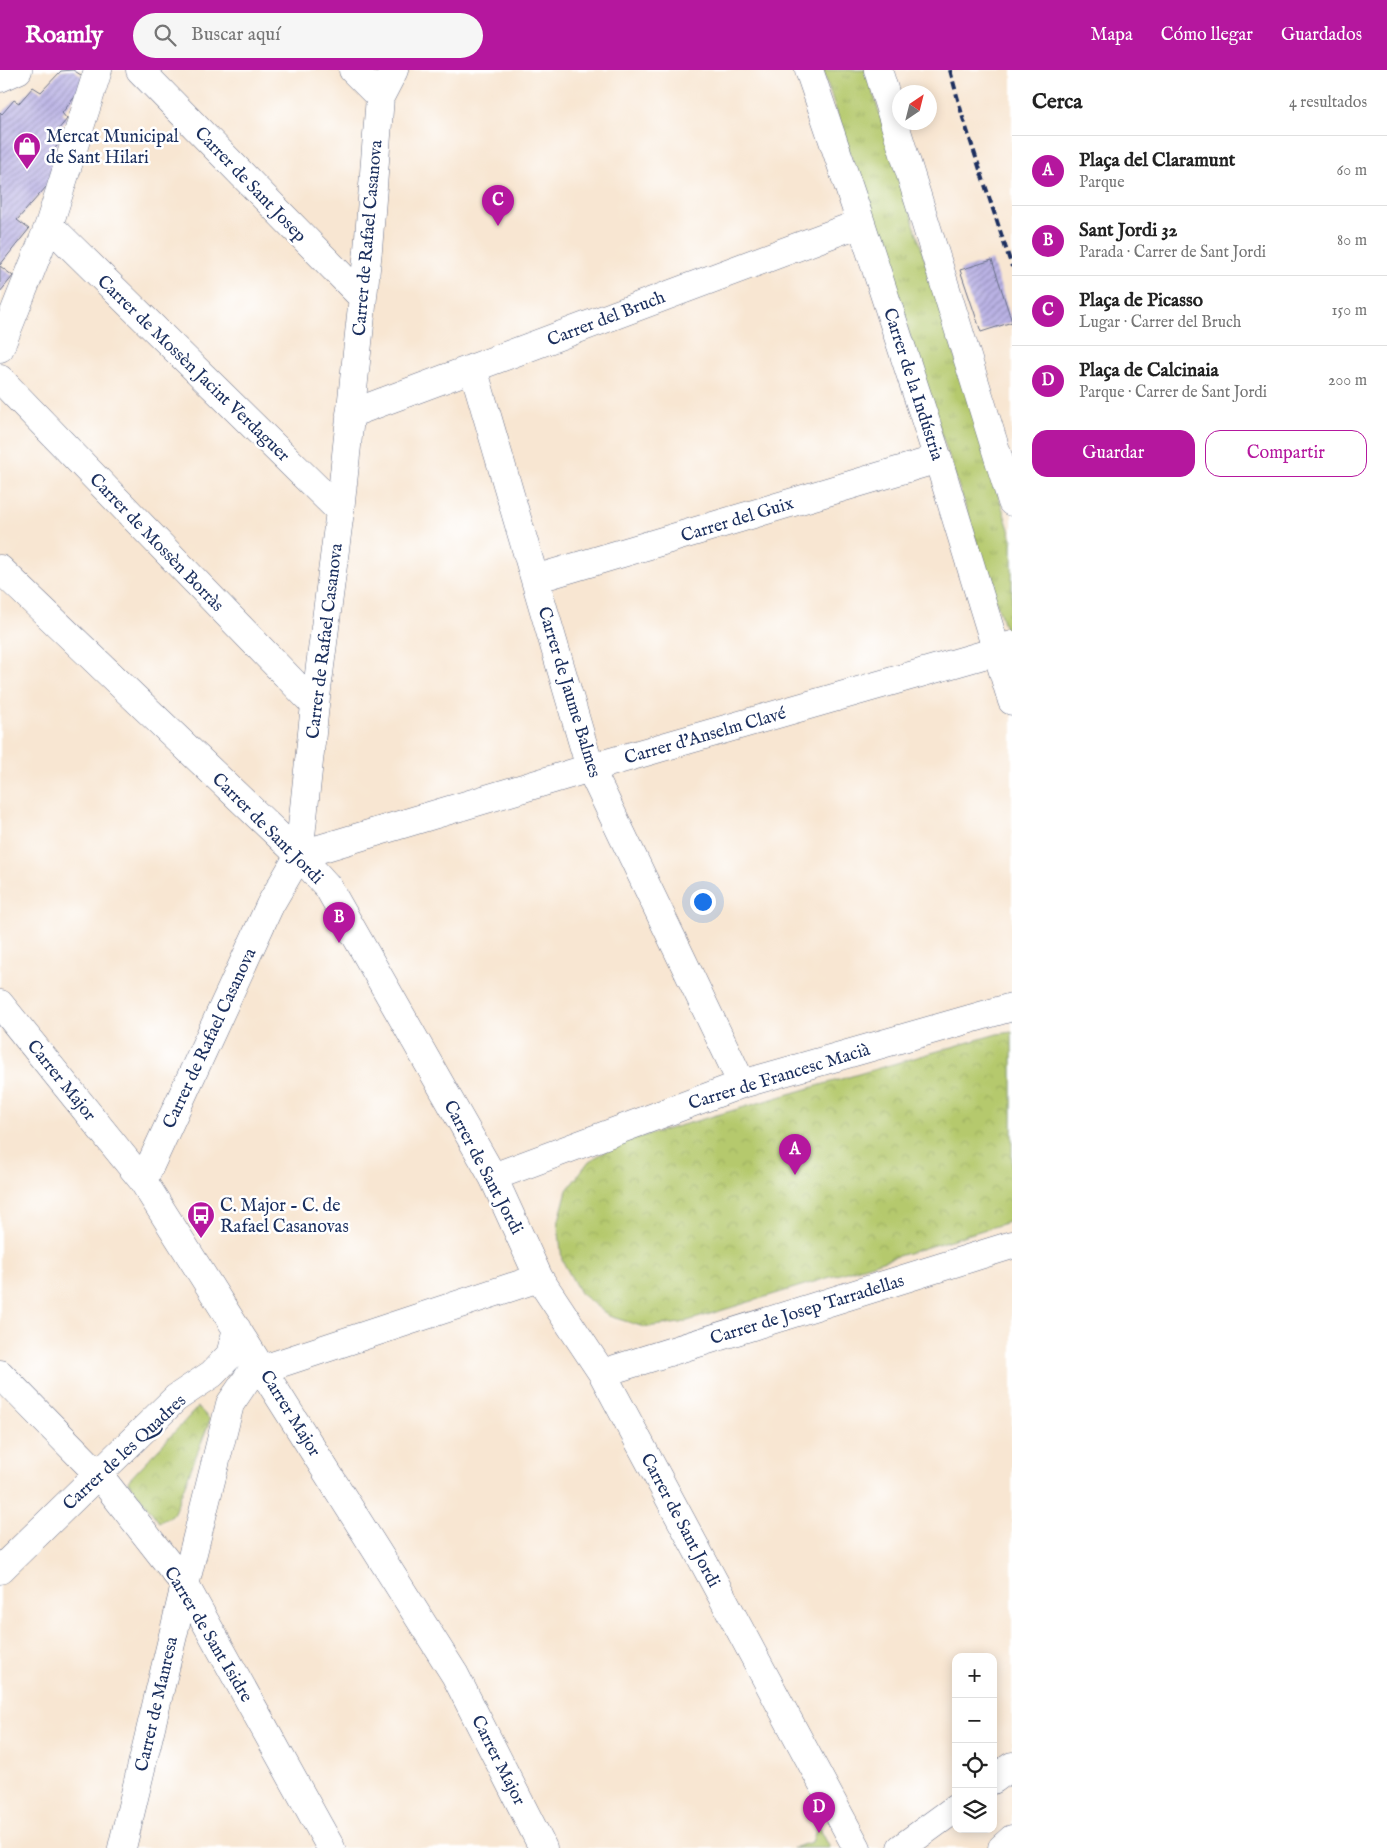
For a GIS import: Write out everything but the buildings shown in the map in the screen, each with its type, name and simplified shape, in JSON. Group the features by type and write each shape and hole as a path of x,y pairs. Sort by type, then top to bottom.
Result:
{"street":[{"path":"0,78 18,70"},
{"path":"0,348 48,225 98,70"},
{"name":"Carrer de Sant Josep","path":"140,70 362,297"},
{"path":"353,70 380,97"},
{"name":"Carrer de Rafael Casanova","path":"143,1181 270,905 299,855 315,705 340,511 380,97 394,70"},
{"name":"Carrer de la Indústria","path":"809,70 861,222 938,459 1005,648 1012,701"},
{"path":"878,70 1012,502"},
{"name":"Carrer del Bruch","path":"350,414 861,222"},
{"name":"Carrer de Mossèn Jacint Verdaguer","path":"48,225 340,511"},
{"name":"Carrer de Jaume Balmes","path":"473,368 590,768 742,1084"},
{"name":"Carrer de Mossèn Borràs","path":"0,379 315,705"},
{"name":"Carrer del Guix","path":"535,579 938,459"},
{"name":"Carrer de Sant Jordi","path":"0,570 299,855 328,887 493,1177 539,1278 602,1373 857,1848"},
{"name":"Carrer d'Anselm Clavé","path":"299,855 590,768 1005,648"},
{"name":"Carrer Major","path":"0,1004 143,1181 455,1675 543,1848"},
{"name":"Carrer de Francesc Macià","path":"493,1177 742,1084 1012,1007"},
{"name":"Carrer de Josep Tarradellas","path":"602,1373 1012,1246"},
{"path":"260,1366 539,1278"},
{"name":"Carrer de les Quadres","path":"0,1570 176,1398 212,1374 230,1355 237,1328"},
{"name":"Carrer de Manresa","path":"122,1848 184,1585 230,1404 260,1366"},
{"name":"Carrer de Sant Isidre","path":"0,1374 99,1475 184,1585 331,1848"},
{"path":"176,1398 211,1393 230,1404"},
{"path":"997,1777 1012,1766"},
{"path":"901,1848 952,1811"},
{"path":"1002,1848 1012,1839"}],"green space":[{"path":"823,70 866,70 1012,539 1012,650"},
{"path":"1012,1032 1012,1221 681,1323 644,1327 609,1316 580,1293 562,1260 558,1224 567,1190 589,1161 620,1143 997,1034"},
{"path":"198,1407 210,1420 173,1515 159,1522 128,1481"},
{"path":"818,1825 830,1848 792,1848 812,1842"}],"railway":[{"path":"950,70 963,118 1012,267"}],"place":[{"name":"Mercat Municipal de Sant Hilari","path":"27,170"},
{"name":"Plaça de Picasso","path":"498,226"},
{"name":"Sant Jordi 32","path":"339,943"},
{"name":"Plaça del Claramunt","path":"795,1175"},
{"name":"C. Major - C. de Rafael Casanovas","path":"201,1239"},
{"name":"Plaça de Calcinaia","path":"819,1833"}]}
